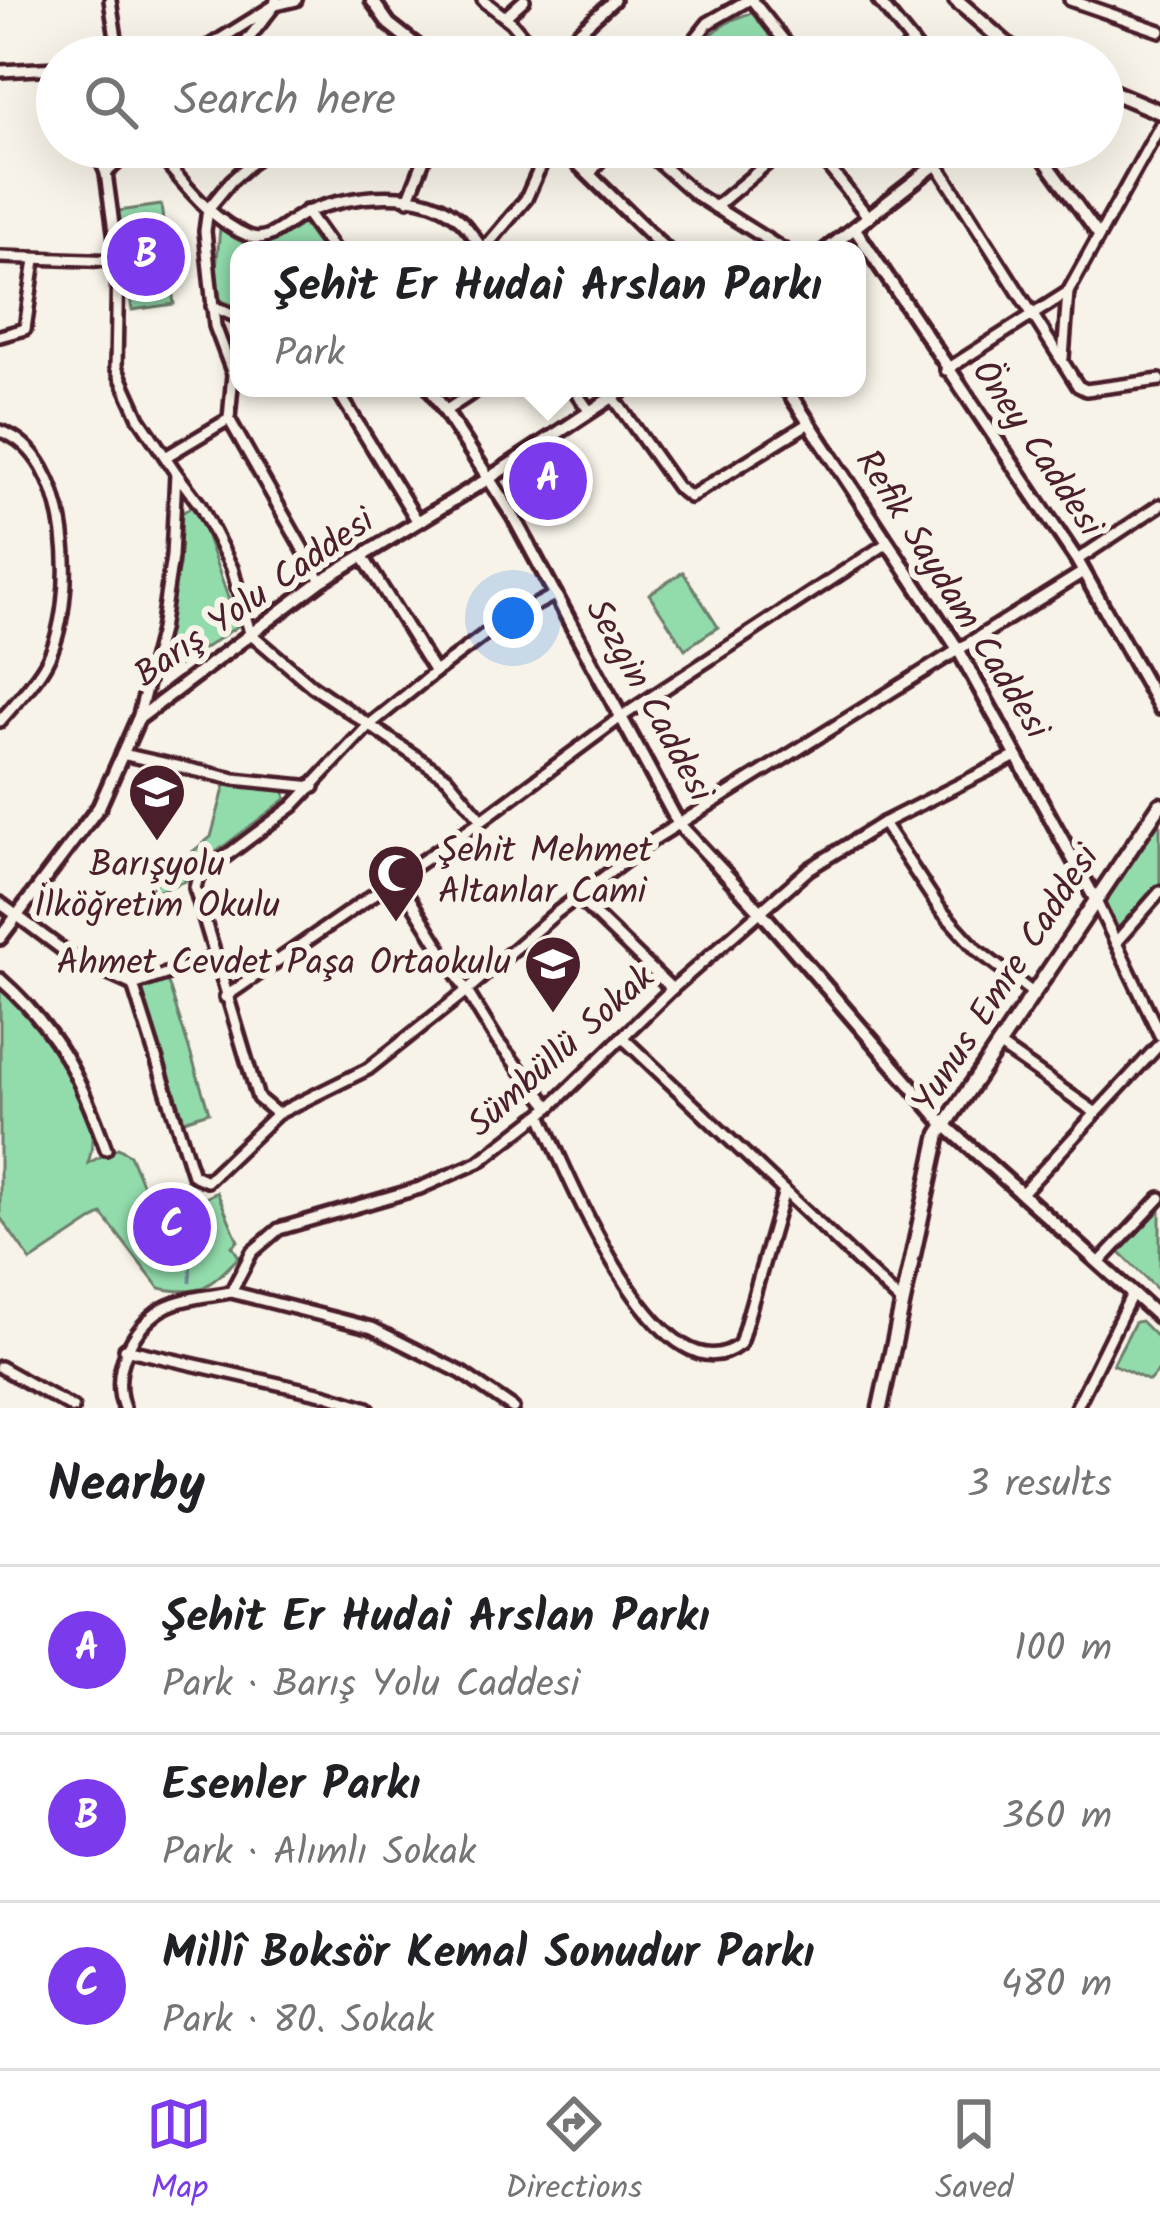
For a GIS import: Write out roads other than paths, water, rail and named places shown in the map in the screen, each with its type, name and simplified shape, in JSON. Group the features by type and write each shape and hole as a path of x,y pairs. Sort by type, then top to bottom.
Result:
{"main road":[{"path":"956,0 998,36"},
{"path":"1124,97 1160,112"},
{"name":"Yunus Emre Caddesi","path":"880,1408 935,1146 944,1124 1160,805"}],"street":[{"path":"110,0 115,36"},
{"path":"225,36 276,3 296,0"},
{"path":"372,0 403,36"},
{"path":"483,0 521,36"},
{"path":"505,17 524,0"},
{"path":"574,36 614,0"},
{"path":"698,36 708,23 744,0 777,36"},
{"path":"878,0 908,36"},
{"path":"1070,0 1160,32"},
{"path":"250,36 276,3"},
{"path":"0,71 36,69"},
{"path":"1063,363 1068,292 1160,126"},
{"path":"104,168 118,261 116,367 139,418 200,505 232,568 250,633 312,686 447,778 482,820"},
{"path":"106,172 111,168"},
{"path":"172,168 208,209 250,237 265,238 305,212 364,196 442,207 461,220 476,241"},
{"path":"230,366 215,326 205,231 208,209 246,168"},
{"path":"408,200 421,168"},
{"path":"491,241 526,199 540,168"},
{"path":"584,168 657,241"},
{"path":"590,174 594,168"},
{"path":"665,168 696,195 770,241"},
{"path":"715,207 762,168"},
{"path":"830,168 869,218"},
{"path":"838,241 932,168"},
{"path":"940,168 1078,386 1086,390 1160,380"},
{"path":"1050,168 1097,233"},
{"path":"305,212 326,241"},
{"name":"Öney Caddesi","path":"855,229 863,241"},
{"name":"Öney Caddesi","path":"866,246 1080,566 1160,708"},
{"path":"0,257 118,261"},
{"path":"0,336 25,329 35,260"},
{"path":"946,370 1068,292"},
{"path":"212,307 230,314"},
{"path":"231,397 229,419 321,581"},
{"path":"342,397 418,522"},
{"name":"Sezgin Caddesi","path":"437,397 491,477 678,823 944,1124 1160,1318"},
{"path":"446,410 466,397"},
{"path":"579,397 590,412"},
{"name":"Refik Saydam Caddesi","path":"792,397 958,649 1095,899"},
{"path":"613,398 686,496 809,423"},
{"name":"Barış Yolu Caddesi","path":"0,938 99,807 138,718 321,581 613,398"},
{"path":"167,456 229,419"},
{"path":"0,431 12,435 39,464 59,509 66,558 63,610 48,660 0,721"},
{"path":"138,718 164,612 176,472"},
{"path":"133,985 197,1180 214,1177 277,1114 368,1069 678,823 958,649 1160,506"},
{"path":"225,997 482,820 621,717 886,544"},
{"path":"363,557 435,671"},
{"path":"277,1114 258,1098 214,958 195,888 198,877 314,787 368,726 435,671 496,626 556,594"},
{"path":"122,754 234,779 314,787"},
{"name":"Sümbüllü Sokak","path":"231,1292 252,1252 278,1229 447,1178 479,1162 545,1111 672,989 809,869 883,823 1016,756"},
{"path":"883,823 940,909 977,950 1034,994"},
{"path":"397,878 498,1042 541,1085 545,1111 622,1296 662,1347"},
{"path":"1116,942 1160,892"},
{"path":"578,898 672,989"},
{"path":"1023,1192 1160,1039 1095,899"},
{"path":"0,903 86,966 133,985 214,958"},
{"path":"0,979 35,1010 82,1082 106,1149"},
{"path":"622,1036 901,1302"},
{"path":"1000,1046 1096,1113"},
{"path":"690,1364 710,1366 728,1360 740,1344 784,1191"},
{"path":"1099,1263 1160,1198"},
{"path":"124,1408 119,1380 125,1349 165,1307 231,1292 372,1328 462,1372 513,1408"},
{"path":"1076,1408 1132,1294"},
{"path":"125,1349 310,1390 368,1408"},
{"path":"0,1367 74,1408"}],"waterway":[{"path":"190,1282 193,1221"}],"place":[{"name":"Esenler Parkı","path":"146,257"},
{"name":"Şehit Er Hudai Arslan Parkı","path":"548,481"},
{"name":"Barışyolu İlköğretim Okulu","path":"157,843"},
{"name":"Şehit Mehmet Altanlar Cami","path":"396,924"},
{"name":"Ahmet Cevdet Paşa Ortaokulu","path":"553,1015"},
{"name":"Millî Boksör Kemal Sonudur Parkı","path":"172,1227"}]}
